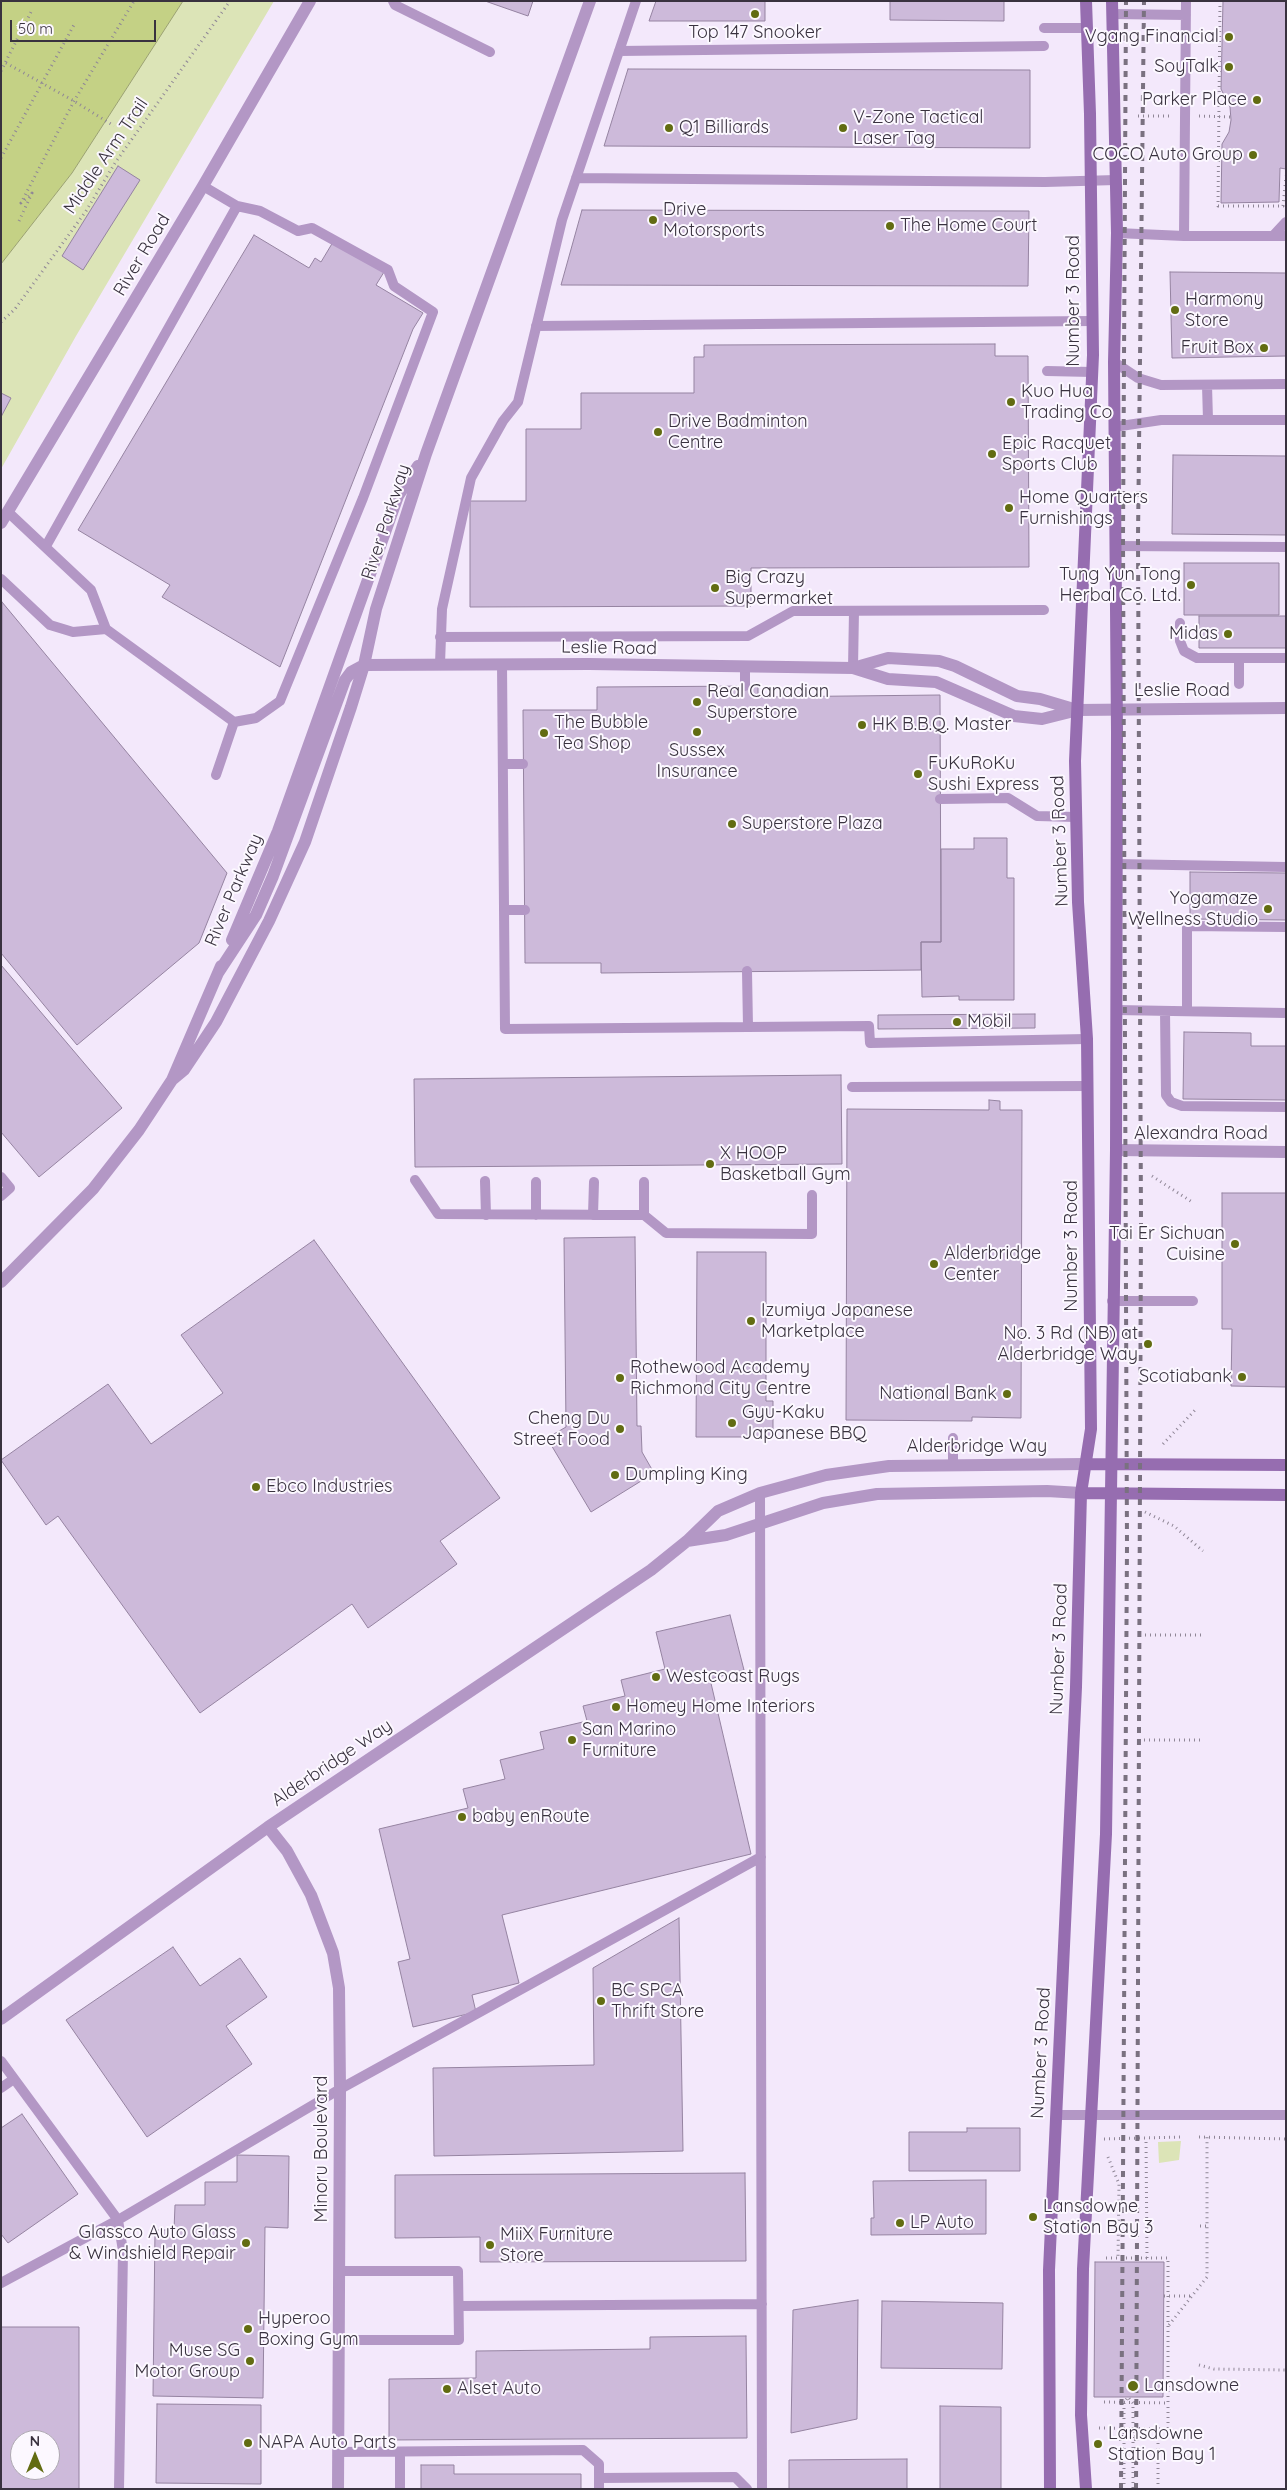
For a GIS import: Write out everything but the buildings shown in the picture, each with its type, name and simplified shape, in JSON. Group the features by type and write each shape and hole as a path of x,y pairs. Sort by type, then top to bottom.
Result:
{"main road":[{"name":"Number 3 Road","path":"1050,2489 1049,2270 1076,1687 1081,1493 1092,1429 1087,1039 1078,902 1076,817 1078,710 1092,372 1091,181 1086,1"},
{"path":"1086,2489 1082,2415 1083,2270 1106,1834 1109,1493 1116,1150 1114,362 1117,233 1112,1"},
{"name":"Alderbridge Way","path":"1086,1464 1286,1465"},
{"path":"1081,1493 1286,1495"}],"street":[{"name":"River Road","path":"5,518 203,186 310,1"},
{"path":"426,454 590,1"},
{"name":"River Parkway","path":"172,1080 184,1070 216,1022 288,882 305,842 364,665 376,609 426,454"},
{"name":"River Parkway","path":"172,1080 278,830 398,496 426,454"},
{"name":"Leslie Road","path":"364,665 502,664 854,668 888,658 938,661 954,666 1018,696 1040,699 1078,710"},
{"path":"218,973 256,915 273,876 345,680 351,672 364,665"},
{"name":"Leslie Road","path":"854,668 888,679 936,682 1014,716 1049,719 1078,710 1286,708"},
{"path":"1,1282 93,1189 138,1130 172,1080"},
{"name":"Alexandra Road","path":"1116,1150 1286,1152"},
{"name":"Alderbridge Way","path":"1,2019 268,1827 652,1570 687,1541 718,1511 760,1493 835,1473 889,1466 1086,1464"},
{"path":"687,1541 726,1535 760,1522 823,1503 877,1494 1037,1491 1081,1493"},
{"name":"Minoru Boulevard","path":"268,1827 286,1851 311,1896 333,1952 340,2012 338,2489"}],"lane":[{"path":"393,1 395,5 490,52"},
{"path":"440,664 442,609 471,478 503,422 518,402 562,220 636,1"},
{"path":"1184,236 1186,1"},
{"path":"1112,14 1186,15"},
{"path":"1044,28 1087,28"},
{"path":"619,51 1044,46"},
{"path":"576,178 1116,180"},
{"path":"5,518 46,546 91,590 106,629 234,722 256,718 280,701 363,498 433,312 394,286 388,270 312,228 298,231 260,211 237,206 203,186"},
{"path":"46,546 237,206"},
{"path":"1273,236 1286,222"},
{"path":"1117,233 1184,236 1286,236"},
{"path":"536,326 1092,321"},
{"path":"1114,362 1138,378 1161,385 1286,384"},
{"path":"1047,371 1092,372"},
{"path":"1207,385 1208,420"},
{"path":"1114,427 1161,420 1286,420"},
{"path":"1115,546 1286,547"},
{"path":"1,579 50,624 73,632 106,629"},
{"path":"440,636 748,636 793,611 1044,610"},
{"path":"854,611 854,668"},
{"path":"1180,623 1180,641 1184,652 1197,658 1286,658"},
{"path":"1239,658 1239,684"},
{"path":"502,664 505,1029 869,1026 870,1043 1087,1039"},
{"path":"745,667 745,686"},
{"path":"216,775 234,722"},
{"path":"503,764 524,764"},
{"path":"940,799 1008,798 1037,816 1076,817"},
{"path":"1116,864 1286,867"},
{"path":"504,910 524,910"},
{"path":"1187,1011 1187,926 1286,927"},
{"path":"747,971 748,1027"},
{"path":"1116,1010 1286,1013"},
{"path":"1166,1011 1166,1095 1171,1102 1182,1106 1286,1106"},
{"path":"852,1087 1088,1086"},
{"path":"1,1178 10,1188 1,1196"},
{"path":"415,1180 438,1214 644,1215 666,1233 812,1234 812,1195"},
{"path":"485,1182 486,1215"},
{"path":"536,1182 536,1215"},
{"path":"593,1215 594,1182"},
{"path":"644,1182 644,1215"},
{"path":"1112,1301 1193,1300"},
{"path":"953,1438 953,1464"},
{"path":"760,1493 762,2489"},
{"path":"1,2283 118,2220 340,2090 761,1857"},
{"path":"1,2061 118,2220 123,2251 119,2489"},
{"path":"1,2088 14,2079"},
{"path":"1056,2115 1286,2115"},
{"path":"339,2271 458,2271 459,2306 459,2340 339,2340"},
{"path":"459,2306 762,2304"},
{"path":"338,2452 583,2450 599,2464 599,2489"},
{"path":"400,2452 400,2489"},
{"path":"599,2478 735,2477 746,2489"}],"path":[{"path":"19,221 32,193 21,204 74,101 134,1"},
{"name":"Middle Arm Trail","path":"1,322 15,309 86,211 115,163 230,1"},
{"path":"1220,1 1218,206 1283,206 1286,176"},
{"path":"1,71 32,10"},
{"path":"1,158 40,82 74,23"},
{"path":"6,63 114,126"},
{"path":"1152,1176 1192,1202"},
{"path":"1163,1444 1196,1408"},
{"path":"1145,1512 1174,1526 1203,1551"},
{"path":"1145,1635 1202,1635"},
{"path":"1144,1740 1201,1740"},
{"path":"1102,2139 1181,2137"},
{"path":"1146,2138 1147,2258"},
{"path":"1200,2138 1286,2139"},
{"path":"1169,2326 1207,2277 1207,2138"},
{"path":"1108,2157 1119,2184 1118,2258"},
{"path":"1200,2226 1207,2226"},
{"path":"1146,2227 1154,2227"},
{"path":"1099,2428 1168,2429 1168,2258 1106,2258"},
{"path":"1164,2296 1192,2296"},
{"path":"1199,2366 1214,2369 1286,2370"},
{"path":"1124,2489 1124,2403 1128,2397 1132,2403 1133,2489"},
{"path":"1104,2402 1124,2403"},
{"path":"1132,2403 1168,2403"},
{"path":"1158,2429 1158,2489"}],"shaded area":[{"path":"1,1 183,1 72,173 1,264"},
{"path":"183,1 274,1 76,336 1,469 1,264 72,173"},
{"path":"1181,2141 1179,2160 1159,2163 1158,2142"}],"railway":[{"path":"1121,2489 1127,1546 1123,539 1126,1"},
{"path":"1136,2489 1141,1221 1138,538 1144,1"}],"place":[{"name":"Top 147 Snooker","path":"755,14"},
{"name":"Vgang Financial","path":"1229,37"},
{"name":"SoyTalk","path":"1229,67"},
{"name":"Parker Place","path":"1257,100"},
{"name":"Q1 Billiards","path":"669,128"},
{"name":"V-Zone Tactical Laser Tag","path":"843,128"},
{"name":"COCO Auto Group","path":"1253,155"},
{"name":"Drive Motorsports","path":"653,220"},
{"name":"The Home Court","path":"890,226"},
{"name":"Harmony Store","path":"1175,310"},
{"name":"Fruit Box","path":"1264,348"},
{"name":"Kuo Hua Trading Co","path":"1011,402"},
{"name":"Drive Badminton Centre","path":"658,432"},
{"name":"Epic Racquet Sports Club","path":"992,454"},
{"name":"Home Quarters Furnishings","path":"1009,508"},
{"name":"Tung Yun Tong Herbal Co. Ltd.","path":"1191,585"},
{"name":"Big Crazy Supermarket","path":"715,588"},
{"name":"Midas","path":"1228,634"},
{"name":"Real Canadian Superstore","path":"697,702"},
{"name":"HK B.B.Q. Master","path":"862,725"},
{"name":"Sussex Insurance","path":"697,732"},
{"name":"The Bubble Tea Shop","path":"544,733"},
{"name":"FuKuRoKu Sushi Express","path":"918,774"},
{"name":"Superstore Plaza","path":"732,824"},
{"name":"Yogamaze Wellness Studio","path":"1268,909"},
{"name":"Mobil","path":"957,1022"},
{"name":"X HOOP Basketball Gym","path":"710,1164"},
{"name":"Tai Er Sichuan Cuisine","path":"1235,1244"},
{"name":"Alderbridge Center","path":"934,1264"},
{"name":"Izumiya Japanese Marketplace","path":"751,1321"},
{"name":"No. 3 Rd (NB) at Alderbridge Way","path":"1148,1344"},
{"name":"Scotiabank","path":"1242,1377"},
{"name":"Rothewood Academy Richmond City Centre","path":"620,1378"},
{"name":"National Bank","path":"1007,1394"},
{"name":"Gyu-Kaku Japanese BBQ","path":"732,1423"},
{"name":"Cheng Du Street Food","path":"620,1429"},
{"name":"Dumpling King","path":"615,1475"},
{"name":"Ebco Industries","path":"256,1487"},
{"name":"Westcoast Rugs","path":"656,1677"},
{"name":"Homey Home Interiors","path":"616,1707"},
{"name":"San Marino Furniture","path":"572,1740"},
{"name":"baby enRoute","path":"462,1817"},
{"name":"BC SPCA Thrift Store","path":"601,2001"},
{"name":"Lansdowne Station Bay 3","path":"1033,2217"},
{"name":"LP Auto","path":"900,2223"},
{"name":"Glassco Auto Glass & Windshield Repair","path":"246,2243"},
{"name":"MiiX Furniture Store","path":"490,2245"},
{"name":"Hyperoo Boxing Gym","path":"248,2329"},
{"name":"Muse SG Motor Group","path":"250,2361"},
{"name":"Lansdowne","path":"1133,2386"},
{"name":"Alset Auto","path":"447,2389"},
{"name":"NAPA Auto Parts","path":"248,2443"},
{"name":"Lansdowne Station Bay 1","path":"1098,2444"}]}
